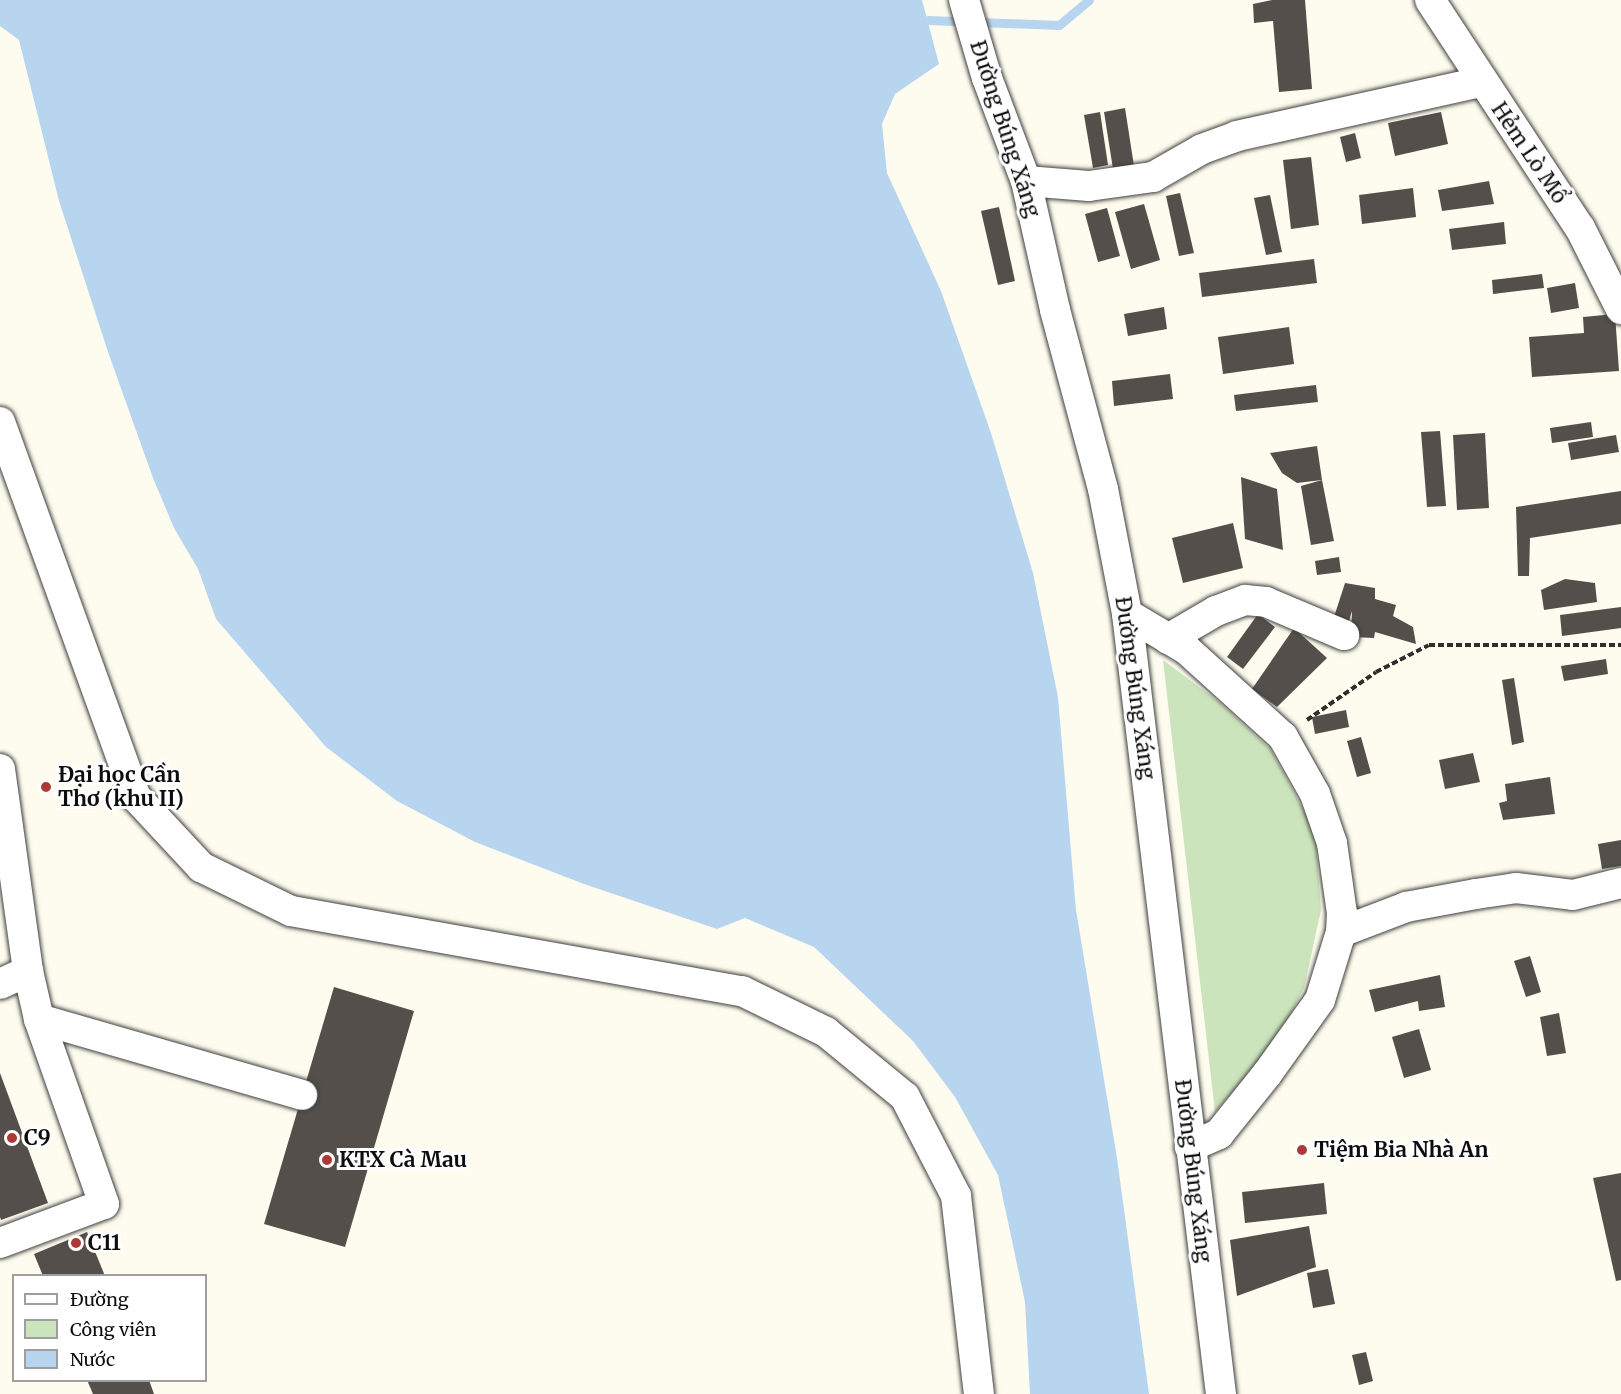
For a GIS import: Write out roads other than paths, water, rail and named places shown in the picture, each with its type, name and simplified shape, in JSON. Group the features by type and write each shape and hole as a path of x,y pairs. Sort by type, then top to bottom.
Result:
{"street":[{"name":"Đường Búng Xáng","path":"964,0 987,78 1026,181 1055,310 1103,489 1127,614 1221,1394"},
{"name":"Hẻm Lò Mổ","path":"1430,0 1481,82 1580,228 1621,309"},
{"path":"1026,181 1089,186 1153,177 1202,149 1237,136 1481,82"},
{"path":"0,422 136,797 201,867 291,912 742,991 826,1032 904,1097 956,1196 979,1394"},
{"path":"1168,639 1216,611 1245,600 1266,603 1344,635"},
{"path":"1127,614 1186,649 1283,737 1316,794 1332,843 1342,913 1341,932 1320,1000 1268,1074 1219,1134 1190,1147"},
{"path":"0,769 27,971 39,1019 104,1204 0,1243"},
{"path":"1341,932 1406,908 1476,894 1516,888 1573,895 1621,883"},
{"path":"0,984 27,971"},
{"path":"39,1019 302,1095"}],"water":[{"path":"0,0 922,0 939,64 895,94 882,124 887,173 941,291 991,433 1033,573 1058,697 1076,910 1117,1158 1149,1394 1030,1394 1025,1302 998,1175 955,1097 913,1041 814,947 745,918 717,929 584,884 475,842 397,801 326,747 216,619 198,569 174,528 153,478 108,352 59,201 19,40 0,26"}],"waterway":[{"path":"928,20 1059,25 1089,0"}],"place":[{"name":"Đại học Cần Thơ (khu II)","path":"46,787"},
{"name":"C9","path":"12,1138"},
{"name":"Tiệm Bia Nhà An","path":"1302,1150"},
{"name":"KTX Cà Mau","path":"327,1160"},
{"name":"C11","path":"76,1243"}]}
